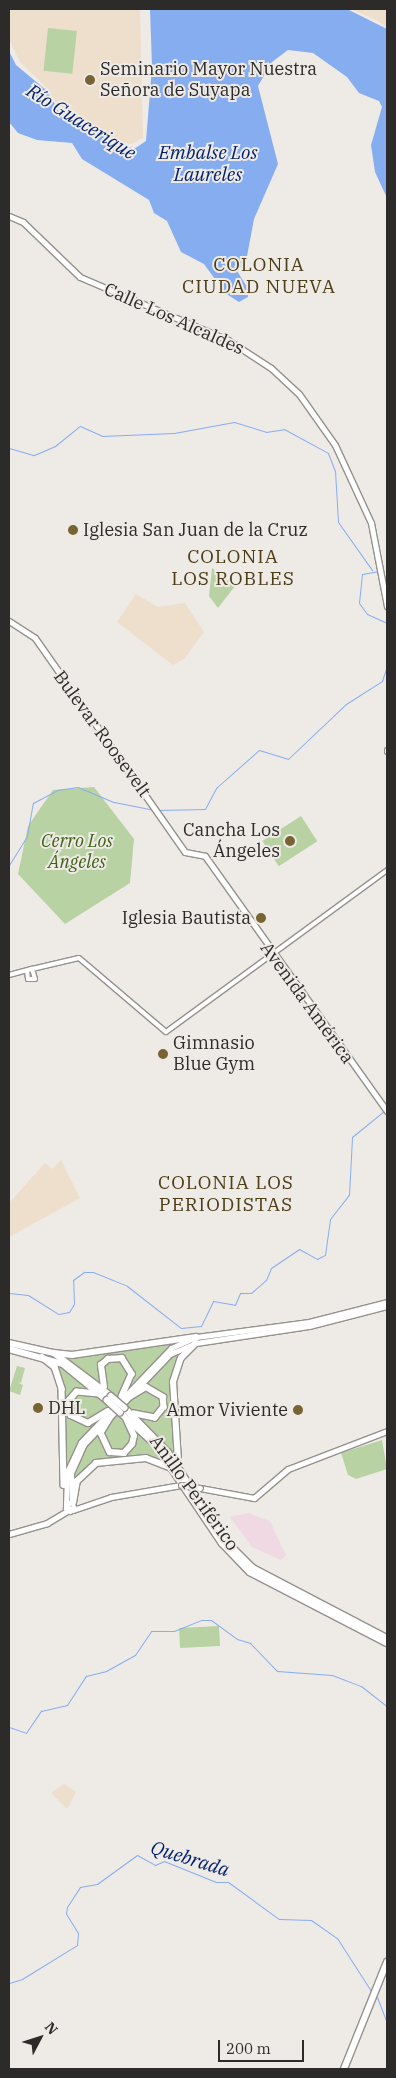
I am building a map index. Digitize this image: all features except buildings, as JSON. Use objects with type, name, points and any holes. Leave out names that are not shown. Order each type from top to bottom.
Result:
[{"type":"highway","points":[[54,1353],[72,1355],[196,1340]]},
{"type":"highway","points":[[180,1468],[174,1449],[173,1382],[181,1358],[196,1340]]},
{"type":"highway","name":"Anillo Periférico","points":[[9,1343],[54,1353],[107,1396],[180,1468],[226,1541],[253,1568],[387,1638]]},
{"type":"highway","name":"Anillo Periférico","points":[[9,1350],[42,1357],[69,1367],[107,1396]]},
{"type":"highway","points":[[42,1357],[55,1367],[62,1389],[64,1485]]},
{"type":"highway","points":[[110,1413],[88,1424],[71,1415],[70,1400],[77,1392],[107,1396],[98,1371],[104,1361],[118,1357],[131,1370],[124,1398]]},
{"type":"highway","points":[[124,1398],[146,1388],[160,1393],[164,1402],[159,1415],[151,1419],[124,1412]]},
{"type":"highway","points":[[110,1413],[101,1439],[116,1454],[129,1449],[134,1440],[124,1412]]},
{"type":"highway","name":"Anillo Periférico","points":[[124,1412],[156,1445],[222,1542],[250,1572],[387,1643]]},
{"type":"highway","points":[[71,1506],[77,1481],[102,1461],[154,1458],[178,1476]]},
{"type":"highway","points":[[344,2069],[387,1962]]},
{"type":"main road","name":"Calle Los Alcaldes","points":[[9,218],[30,230],[80,277],[228,340],[285,380],[335,445],[376,535],[380,567],[379,574],[387,606]]},
{"type":"main road","name":"Bulevar Roosevelt","points":[[9,621],[31,633],[189,854]]},
{"type":"main road","name":"Avenida América","points":[[189,854],[205,856],[273,956],[387,1112]]},
{"type":"main road","points":[[71,1506],[64,1485],[75,1451],[161,1356],[196,1340],[309,1322],[387,1302]]},
{"type":"main road","points":[[196,1340],[308,1326],[387,1306]]},
{"type":"main road","points":[[71,1506],[74,1462],[84,1444],[110,1413]]},
{"type":"main road","points":[[9,1534],[59,1516],[71,1506],[85,1505],[181,1485],[254,1498],[288,1469],[387,1431]]},
{"type":"street","points":[[9,975],[79,958],[166,1032],[273,956],[387,870]]},
{"type":"street","points":[[19,973],[32,981],[45,967]]},
{"type":"street","points":[[32,969],[37,976]]},
{"type":"street","points":[[26,976],[27,971]]},
{"type":"shaded area","name":"Seminario Mayor Nuestra Señora de Suyapa","points":[[9,9],[140,9],[143,138],[131,144],[115,141],[60,109],[47,88],[20,62],[9,39]]},
{"type":"shaded area","points":[[351,9],[387,9],[387,27],[376,20]]},
{"type":"shaded area","points":[[136,594],[158,607],[185,603],[204,632],[184,659],[173,665],[117,622]]},
{"type":"shaded area","points":[[61,1160],[80,1198],[9,1237],[9,1203],[45,1163],[52,1169]]},
{"type":"shaded area","points":[[248,1513],[270,1521],[286,1555],[281,1560],[252,1547],[230,1517]]},
{"type":"shaded area","points":[[64,1784],[76,1792],[67,1809],[51,1793]]},
{"type":"green space","points":[[48,28],[77,31],[72,74],[44,71]]},
{"type":"green space","points":[[212,568],[235,586],[218,608],[209,596]]},
{"type":"green space","name":"Cerro Los Ángeles","points":[[94,787],[134,839],[130,883],[65,924],[18,874],[28,826],[53,790]]},
{"type":"green space","name":"Cancha Los Ángeles","points":[[301,816],[317,841],[279,866],[262,841]]},
{"type":"green space","points":[[196,1337],[176,1368],[174,1449],[178,1476],[154,1458],[102,1461],[82,1474],[72,1503],[68,1503],[62,1389],[55,1367],[42,1357]]},
{"type":"green space","points":[[17,1366],[25,1368],[21,1383],[17,1382],[23,1385],[20,1395],[9,1391]]},
{"type":"green space","points":[[382,1440],[387,1469],[356,1479],[348,1475],[341,1453]]},
{"type":"green space","points":[[219,1626],[220,1646],[180,1648],[179,1628]]},
{"type":"water","name":"Embalse Los Laureles","points":[[150,9],[347,9],[387,29],[387,198],[375,172],[371,145],[382,107],[379,101],[359,93],[347,77],[313,53],[288,50],[272,62],[258,86],[278,164],[254,219],[245,267],[234,266],[247,287],[248,297],[239,302],[225,293],[204,264],[181,252],[167,221],[154,213],[149,200],[82,159],[72,143],[37,140],[18,133],[9,122],[9,51],[16,65],[46,90],[60,112],[81,127],[134,149],[146,141],[152,67]]},
{"type":"waterway","points":[[9,448],[34,455],[55,446],[80,426],[102,436],[174,433],[234,422],[266,432],[284,429],[328,453],[335,471],[338,522],[372,570]]},
{"type":"waterway","points":[[379,571],[362,574],[359,603],[367,614],[387,623]]},
{"type":"waterway","points":[[158,810],[205,809],[216,788],[259,750],[288,759],[346,704],[382,681],[387,666]]},
{"type":"waterway","points":[[9,865],[27,836],[33,803],[57,790],[78,787],[114,802],[154,810]]},
{"type":"waterway","points":[[9,1293],[28,1295],[59,1314],[69,1312],[74,1304],[73,1280],[84,1272],[93,1272],[127,1286],[181,1328],[201,1326],[213,1301],[235,1305],[240,1293],[251,1293],[266,1280],[271,1268],[299,1249],[317,1259],[325,1255],[330,1219],[349,1195],[352,1137],[384,1111]]},
{"type":"waterway","name":"Quebrada","points":[[9,1727],[26,1733],[41,1711],[67,1705],[86,1676],[106,1671],[135,1655],[151,1631],[174,1631],[201,1620],[211,1620],[237,1639],[250,1643],[277,1671],[332,1675],[361,1686],[387,1706]]},
{"type":"waterway","name":"Quebrada","points":[[9,1983],[22,1979],[77,1945],[78,1933],[66,1914],[67,1907],[80,1887],[97,1884],[137,1855],[155,1865],[164,1861],[216,1882],[228,1882],[279,1919],[311,1920],[337,1938],[371,1991]]},
{"type":"waterway","name":"Quebrada","points":[[377,1997],[387,2023]]},
{"type":"place","name":"Seminario Mayor Nuestra Señora de Suyapa","points":[[90,80]]},
{"type":"place","name":"Iglesia San Juan de la Cruz","points":[[73,530]]},
{"type":"place","name":"Cancha Los Ángeles","points":[[290,841]]},
{"type":"place","name":"Iglesia Bautista","points":[[261,918]]},
{"type":"place","name":"Gimnasio Blue Gym","points":[[163,1054]]},
{"type":"place","name":"DHL","points":[[38,1408]]},
{"type":"place","name":"Amor Viviente","points":[[298,1410]]},
{"type":"district","name":"COLONIA CIUDAD NUEVA","points":[[259,276]]},
{"type":"district","name":"COLONIA LOS ROBLES","points":[[233,568]]},
{"type":"district","name":"COLONIA LOS PERIODISTAS","points":[[226,1194]]},
{"type":"water label","name":"Río Guacerique","points":[[81,122]]}]
